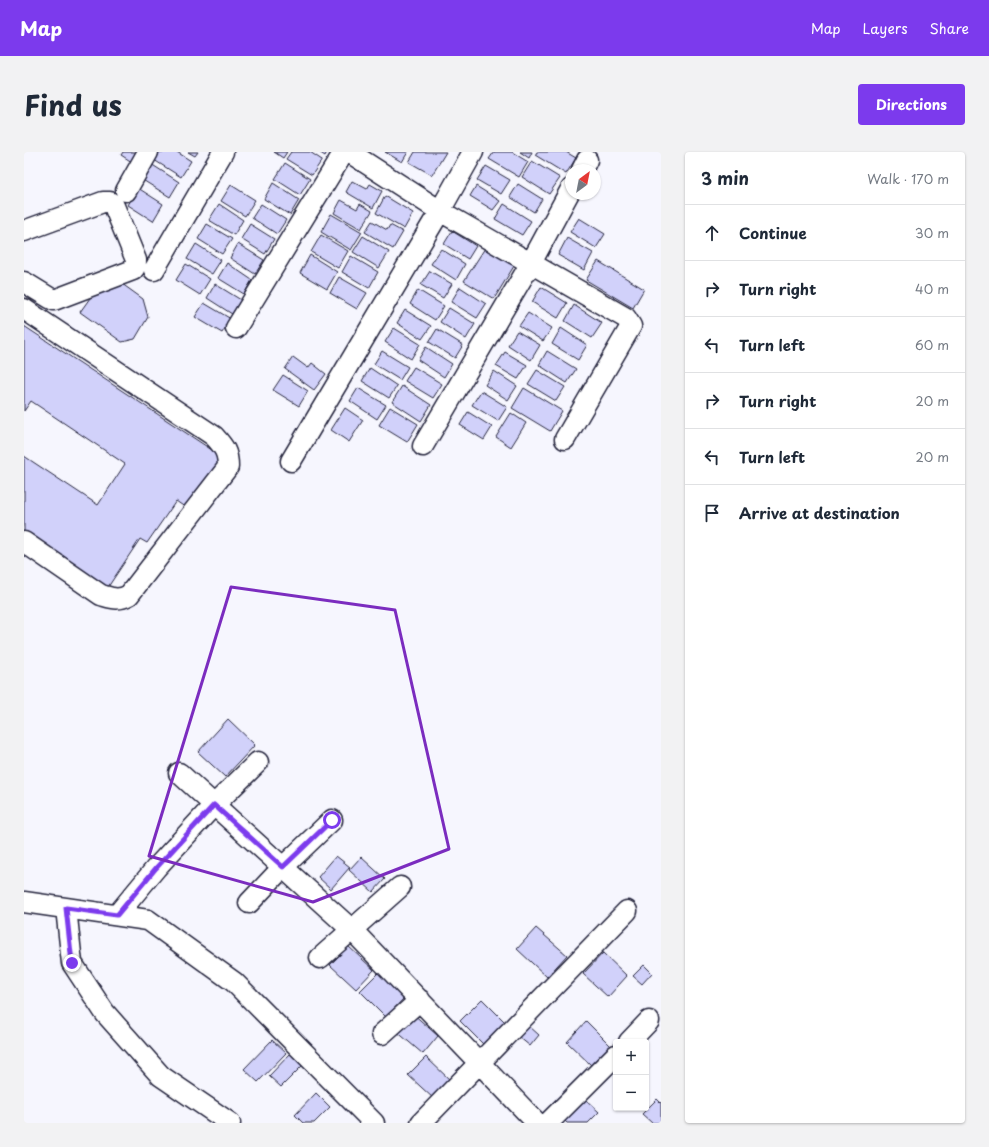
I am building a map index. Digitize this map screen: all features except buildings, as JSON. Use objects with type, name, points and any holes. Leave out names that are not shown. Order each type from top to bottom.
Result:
[{"type":"street","points":[[126,191],[148,152]]},
{"type":"street","points":[[154,270],[223,152]]},
{"type":"street","points":[[236,328],[344,152]]},
{"type":"street","points":[[349,152],[440,211],[626,318],[631,326],[564,439]]},
{"type":"street","points":[[291,461],[440,211],[473,152]]},
{"type":"street","points":[[423,446],[531,262],[565,200]]},
{"type":"street","points":[[24,231],[103,202],[110,202],[114,206],[136,264],[133,270],[54,300],[24,282]]},
{"type":"street","points":[[24,309],[214,436],[225,448],[228,457],[228,467],[128,595],[121,599],[101,595],[24,542]]},
{"type":"street","points":[[117,915],[156,868],[214,805],[258,762]]},
{"type":"street","points":[[179,773],[352,930],[537,1123]]},
{"type":"street","points":[[248,903],[332,820]]},
{"type":"street","points":[[320,958],[400,887]]},
{"type":"street","points":[[24,902],[148,920],[234,982],[374,1123]]},
{"type":"street","points":[[66,908],[72,963],[105,1013],[161,1076],[230,1123]]},
{"type":"street","points":[[421,1123],[627,910]]},
{"type":"street","points":[[382,1034],[420,1000]]},
{"type":"street","points":[[631,1039],[649,1021]]},
{"type":"street","points":[[548,1123],[613,1058]]},
{"type":"highlighted area","points":[[231,587],[395,610],[449,849],[313,902],[149,856]]},
{"type":"route","points":[[72,963],[66,908],[117,915],[156,868],[214,805],[283,867],[332,820]]}]
